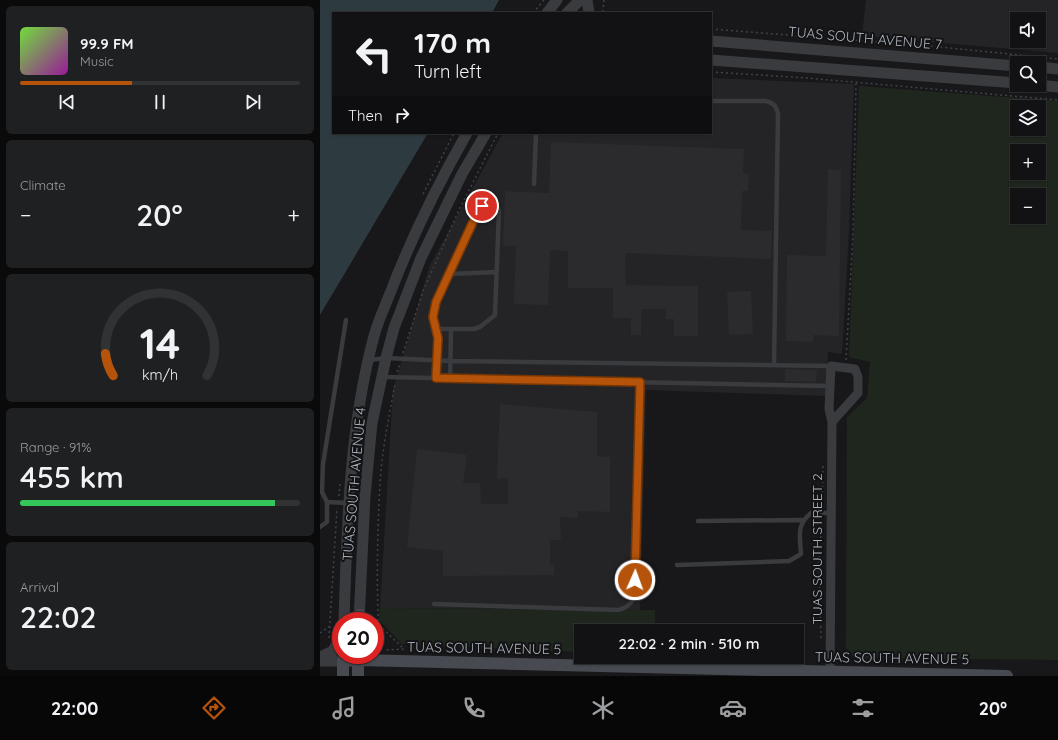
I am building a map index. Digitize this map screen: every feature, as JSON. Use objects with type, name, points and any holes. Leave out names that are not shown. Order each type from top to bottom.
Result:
[{"type":"main road","name":"TUAS SOUTH AVENUE 5","points":[[386,661],[830,674],[1007,676]]},
{"type":"main road","points":[[343,664],[343,676]]},
{"type":"main road","points":[[358,664],[358,676]]},
{"type":"street","points":[[568,12],[580,0]]},
{"type":"street","points":[[587,0],[589,12]]},
{"type":"street","points":[[547,12],[552,1],[566,12]]},
{"type":"street","name":"TUAS SOUTH AVENUE 7","points":[[712,41],[1010,65]]},
{"type":"street","points":[[712,60],[1010,82]]},
{"type":"street","points":[[1046,68],[1058,69]]},
{"type":"street","points":[[1046,86],[1058,87]]},
{"type":"street","name":"TUAS SOUTH AVENUE 4","points":[[344,612],[348,503],[356,422],[374,335],[406,252],[430,202],[466,134]]},
{"type":"street","name":"TUAS SOUTH AVENUE 4","points":[[360,612],[365,496],[372,423],[386,358],[394,328],[444,208],[485,134]]},
{"type":"street","points":[[831,366],[855,369],[858,377],[858,393],[856,398],[832,422]]},
{"type":"street","name":"TUAS SOUTH STREET 2","points":[[830,674],[832,422],[829,409],[831,366]]},
{"type":"street","points":[[320,658],[332,652]]},
{"type":"street","name":"TUAS SOUTH AVENUE 5","points":[[320,661],[332,659]]},
{"type":"lane","points":[[712,101],[772,102],[776,106],[778,114],[774,365]]},
{"type":"lane","points":[[534,184],[536,134]]},
{"type":"lane","points":[[436,378],[438,338],[433,317],[436,302],[479,209],[487,205],[496,205],[499,210],[495,315],[480,327],[464,330],[437,329]]},
{"type":"lane","points":[[449,274],[497,272]]},
{"type":"lane","points":[[320,527],[327,522],[327,502],[322,492],[323,464],[346,320]]},
{"type":"lane","points":[[450,379],[452,330]]},
{"type":"lane","points":[[368,360],[401,358],[450,361],[831,366]]},
{"type":"lane","points":[[382,377],[830,386]]},
{"type":"lane","points":[[434,604],[618,610],[633,602],[640,382]]},
{"type":"lane","points":[[327,502],[348,503]]},
{"type":"lane","points":[[698,521],[802,520],[811,513],[831,513]]},
{"type":"lane","points":[[677,565],[789,561],[801,554],[800,528],[802,520]]},
{"type":"path","points":[[604,0],[604,12]]},
{"type":"path","points":[[535,12],[552,1]]},
{"type":"path","points":[[712,29],[941,47],[1058,58]]},
{"type":"path","points":[[712,72],[1058,100]]},
{"type":"path","points":[[846,360],[853,234],[856,83]]},
{"type":"path","points":[[379,612],[378,546],[380,482],[386,431],[396,377],[426,284],[459,210],[497,134]]},
{"type":"path","points":[[840,359],[850,361]]},
{"type":"path","points":[[320,633],[330,625]]},
{"type":"path","points":[[379,625],[389,635],[404,649],[380,651],[379,625]]},
{"type":"path","points":[[839,652],[839,661]]},
{"type":"shaded area","points":[[320,0],[499,0],[493,12],[332,12],[332,134],[427,134],[320,315]]},
{"type":"shaded area","points":[[866,0],[1058,0],[1058,53],[862,36]]},
{"type":"shaded area","points":[[712,78],[854,84],[849,232],[842,354],[828,352],[826,396],[646,390],[640,610],[380,608],[393,390],[430,265],[502,134],[712,134]]},
{"type":"shaded area","points":[[859,86],[1045,100],[1010,100],[1010,136],[1046,136],[1046,100],[1058,101],[1058,660],[854,658],[846,648],[847,417],[867,398],[870,362],[849,357]]},
{"type":"shaded area","points":[[380,608],[655,610],[655,624],[574,624],[574,652],[402,644],[384,625],[384,612],[380,612]]},
{"type":"building","points":[[551,142],[744,149],[743,173],[749,174],[748,191],[742,191],[741,230],[772,231],[771,259],[625,253],[626,285],[698,286],[698,336],[674,336],[674,319],[666,319],[666,309],[641,309],[641,335],[631,335],[631,318],[613,318],[613,288],[568,288],[568,251],[550,250],[548,305],[514,304],[516,246],[503,246],[505,191],[549,193]]},
{"type":"building","points":[[828,169],[841,170],[839,336],[814,335],[813,342],[786,341],[787,255],[826,256]]},
{"type":"building","points":[[751,291],[753,334],[729,335],[727,292]]},
{"type":"building","points":[[785,369],[817,370],[816,382],[785,381]]},
{"type":"building","points":[[500,404],[597,412],[597,456],[610,457],[610,512],[578,511],[578,518],[560,517],[561,540],[550,540],[550,565],[554,565],[554,575],[443,576],[443,551],[407,547],[417,449],[467,455],[463,483],[480,483],[481,504],[508,504],[508,478],[497,479]]},
{"type":"route","points":[[482,206],[479,209],[436,302],[433,317],[438,338],[436,378],[640,382],[635,580]]}]
